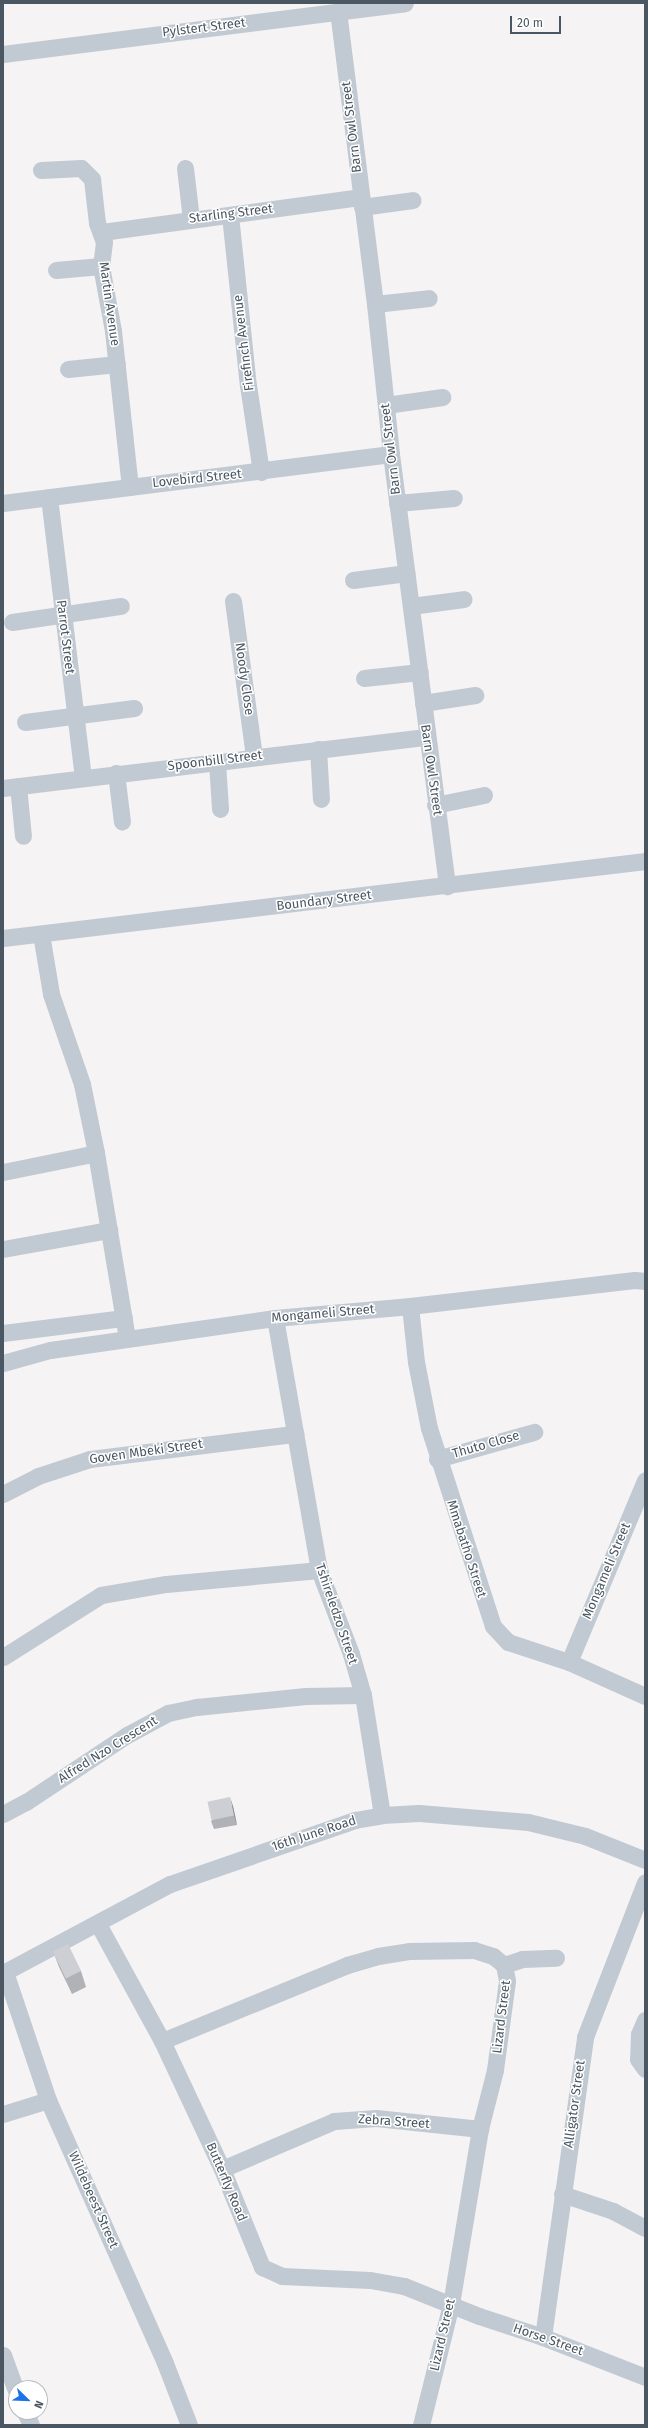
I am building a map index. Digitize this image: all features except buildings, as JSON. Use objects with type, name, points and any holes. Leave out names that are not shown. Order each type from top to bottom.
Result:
[{"type":"street","name":"Pylstert Street","points":[[3,54],[405,3]]},
{"type":"street","name":"Barn Owl Street","points":[[338,11],[375,304],[397,503],[420,672],[426,737],[447,886]]},
{"type":"street","name":"Martin Avenue","points":[[41,170],[77,167],[86,170],[92,179],[97,223],[102,232],[104,242],[101,266],[117,364],[130,486]]},
{"type":"street","points":[[184,168],[191,219]]},
{"type":"street","name":"Starling Street","points":[[102,232],[191,219],[361,202],[413,200]]},
{"type":"street","name":"Firefinch Avenue","points":[[230,215],[248,385],[261,472]]},
{"type":"street","points":[[56,270],[101,266]]},
{"type":"street","points":[[375,304],[429,298]]},
{"type":"street","points":[[68,369],[117,364]]},
{"type":"street","points":[[386,405],[442,397]]},
{"type":"street","name":"Lovebird Street","points":[[3,502],[130,486],[261,472],[391,454]]},
{"type":"street","name":"Parrot Street","points":[[49,497],[83,777]]},
{"type":"street","points":[[397,503],[454,498]]},
{"type":"street","points":[[353,580],[407,573]]},
{"type":"street","points":[[411,606],[464,599]]},
{"type":"street","name":"Noody Close","points":[[233,601],[254,756]]},
{"type":"street","points":[[12,622],[63,616],[121,606]]},
{"type":"street","points":[[364,678],[420,672]]},
{"type":"street","points":[[422,703],[474,695]]},
{"type":"street","points":[[25,722],[134,708]]},
{"type":"street","name":"Spoonbill Street","points":[[11,787],[83,777],[217,762],[254,756],[426,737]]},
{"type":"street","points":[[318,749],[321,799]]},
{"type":"street","points":[[217,762],[220,809]]},
{"type":"street","points":[[116,773],[122,822]]},
{"type":"street","points":[[11,787],[23,836]]},
{"type":"street","points":[[436,805],[484,795]]},
{"type":"street","name":"Boundary Street","points":[[3,938],[447,886],[645,861]]},
{"type":"street","points":[[41,934],[51,994],[82,1084],[96,1153],[128,1338]]},
{"type":"street","points":[[3,1172],[96,1153]]},
{"type":"street","points":[[3,1249],[109,1230]]},
{"type":"street","name":"Mongameli Street","points":[[3,1363],[50,1350],[275,1318],[410,1306],[611,1282],[645,1281]]},
{"type":"street","name":"Mmabatho Street","points":[[410,1306],[422,1400],[437,1459],[494,1626],[508,1642],[569,1662],[645,1696]]},
{"type":"street","points":[[3,1334],[124,1318]]},
{"type":"street","name":"Tshireledzo Street","points":[[275,1318],[319,1570],[351,1654],[363,1695],[382,1815]]},
{"type":"street","name":"Thuto Close","points":[[437,1459],[534,1432]]},
{"type":"street","name":"Goven Mbeki Street","points":[[4,1489],[90,1459],[295,1434]]},
{"type":"street","name":"Mongameli Street","points":[[569,1662],[645,1480]]},
{"type":"street","points":[[3,1657],[101,1595],[159,1585],[319,1570]]},
{"type":"street","name":"Alfred Nzo Crescent","points":[[3,1814],[26,1802],[127,1736],[168,1713],[198,1707],[305,1696],[363,1695]]},
{"type":"street","name":"16th June Road","points":[[4,1972],[98,1924],[170,1884],[356,1820],[382,1815],[419,1813],[528,1822],[585,1836],[645,1860]]},
{"type":"street","name":"Alligator Street","points":[[543,2337],[562,2194],[576,2110],[585,2037],[645,1882]]},
{"type":"street","name":"Butterfly Road","points":[[98,1924],[162,2041],[222,2170],[258,2261],[268,2272],[282,2276],[392,2284],[420,2290],[451,2304]]},
{"type":"street","name":"Lizard Street","points":[[162,2041],[347,1964],[378,1956],[409,1951],[474,1950],[493,1956],[504,1965],[508,1976],[495,2070],[480,2129],[451,2304],[421,2425]]},
{"type":"street","points":[[504,1965],[522,1959],[556,1958]]},
{"type":"street","name":"Wildebeest Street","points":[[4,1972],[48,2100],[165,2362],[189,2425]]},
{"type":"street","points":[[645,2020],[640,2034],[638,2059],[645,2069]]},
{"type":"street","points":[[3,2114],[48,2100]]},
{"type":"street","name":"Zebra Street","points":[[222,2170],[334,2121],[376,2118],[480,2129]]},
{"type":"street","points":[[562,2194],[614,2211],[645,2228]]},
{"type":"street","name":"Horse Street","points":[[451,2304],[645,2376]]},
{"type":"street","points":[[3,2355],[12,2380]]}]
